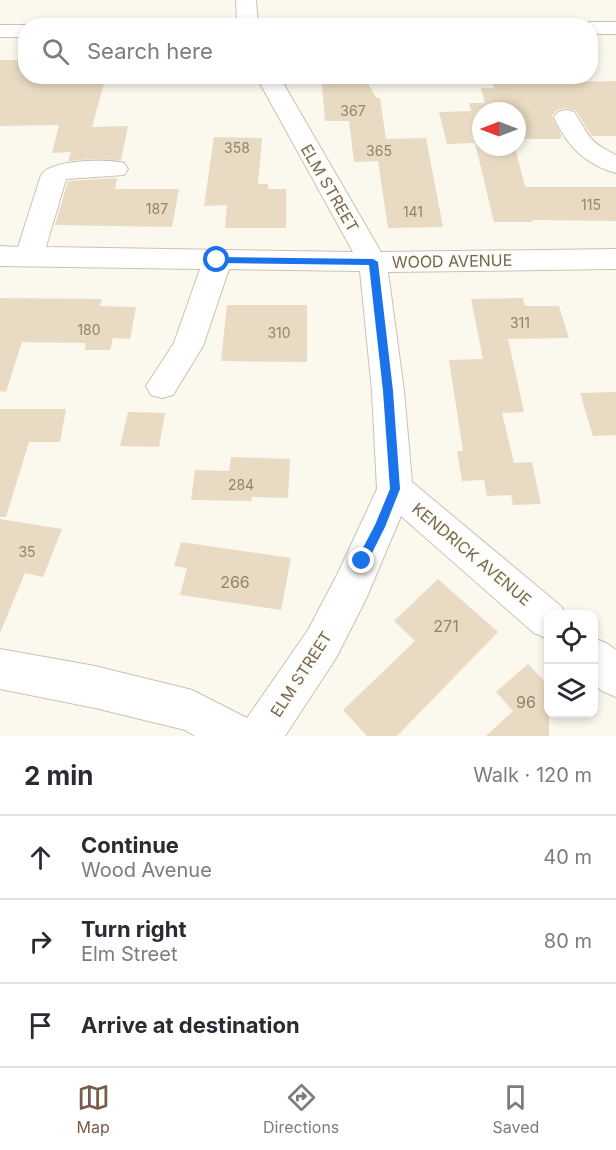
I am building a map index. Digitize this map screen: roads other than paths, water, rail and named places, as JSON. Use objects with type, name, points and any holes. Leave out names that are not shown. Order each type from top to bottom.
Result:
[{"type":"street","points":[[246,0],[247,18]]},
{"type":"street","points":[[598,28],[616,28]]},
{"type":"street","points":[[0,31],[18,31]]},
{"type":"street","name":"ELM STREET","points":[[260,736],[290,695],[322,644],[352,586],[395,489],[388,391],[373,262],[272,84]]},
{"type":"street","points":[[566,117],[574,138],[590,151],[616,165]]},
{"type":"street","points":[[29,256],[54,175],[62,171],[115,169]]},
{"type":"street","name":"WOOD AVENUE","points":[[0,256],[373,262],[616,260]]},
{"type":"street","points":[[162,386],[188,346],[217,260]]},
{"type":"street","name":"KENDRICK AVENUE","points":[[395,489],[544,616]]},
{"type":"street","points":[[598,661],[616,677]]},
{"type":"street","points":[[0,669],[95,687],[192,711],[236,736]]}]
